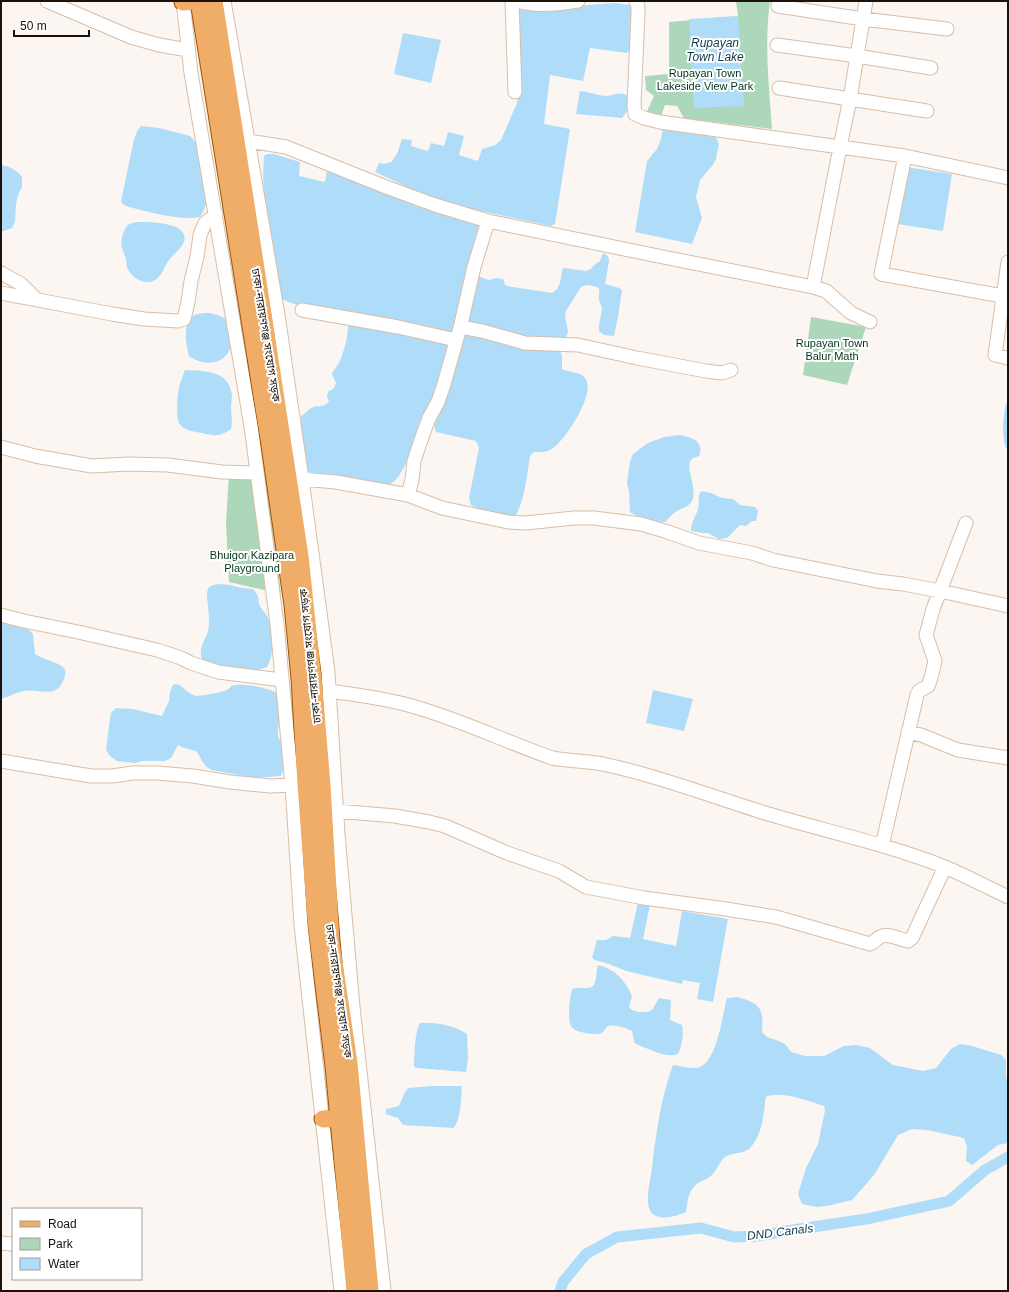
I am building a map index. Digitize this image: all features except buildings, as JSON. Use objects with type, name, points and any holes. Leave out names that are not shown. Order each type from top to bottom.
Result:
[{"type":"main road","name":"ঢাকা-নারায়ণগঞ্জ সংযোগ সড়ক","points":[[189,1],[266,422],[294,605],[331,1119],[342,1230],[355,1291]]},
{"type":"main road","name":"ঢাকা-নারায়ণগঞ্জ সংযোগ সড়ক","points":[[214,1],[300,556],[322,785],[330,942],[346,1008],[348,1063],[365,1175],[370,1291]]},
{"type":"street","points":[[47,1],[131,37],[159,45],[188,50]]},
{"type":"street","points":[[189,1],[188,50],[191,73],[251,426],[277,624],[292,785],[301,925],[331,1119]]},
{"type":"street","points":[[224,1],[278,315],[302,479],[330,692],[346,1008]]},
{"type":"street","points":[[512,1],[515,92]]},
{"type":"street","points":[[518,1],[532,4],[558,4],[578,1]]},
{"type":"street","points":[[636,1],[638,6],[638,14],[634,104],[635,114],[660,122],[905,156],[1008,178]]},
{"type":"street","points":[[813,287],[850,99],[866,1]]},
{"type":"street","points":[[778,6],[863,19],[947,29]]},
{"type":"street","points":[[777,45],[931,68]]},
{"type":"street","points":[[779,88],[927,111]]},
{"type":"street","points":[[249,142],[286,147],[435,205],[488,220],[813,287],[826,291],[851,313],[870,322]]},
{"type":"street","points":[[905,156],[881,274],[1006,297]]},
{"type":"street","points":[[1,292],[144,319],[178,321],[184,319],[200,235],[205,223],[216,214]]},
{"type":"street","points":[[408,495],[412,480],[414,461],[429,418],[438,402],[460,327],[474,267],[488,220]]},
{"type":"street","points":[[1008,262],[1006,297],[995,355],[1008,358]]},
{"type":"street","points":[[1,273],[21,284],[37,299]]},
{"type":"street","points":[[302,310],[391,326],[456,340]]},
{"type":"street","points":[[460,327],[525,343],[578,345],[706,371],[722,373],[732,370]]},
{"type":"street","points":[[1,447],[35,456],[92,466],[128,464],[168,465],[222,472],[257,473]]},
{"type":"street","points":[[302,479],[336,482],[408,495],[442,508],[508,522],[526,523],[558,519],[588,518],[641,524],[699,543],[752,553],[773,560],[877,581],[904,584],[940,591],[1008,606]]},
{"type":"street","points":[[882,846],[916,695],[919,691],[928,686],[932,678],[935,661],[926,635],[933,609],[966,524]]},
{"type":"street","points":[[1,614],[24,621],[157,650],[218,672],[282,680]]},
{"type":"street","points":[[330,692],[369,697],[408,705],[444,716],[552,758],[594,763],[671,782],[765,812],[882,846],[945,867],[1008,897]]},
{"type":"street","points":[[908,732],[921,735],[958,750],[1008,758]]},
{"type":"street","points":[[1,761],[91,776],[157,773],[270,786],[292,785]]},
{"type":"street","points":[[337,811],[395,816],[445,826],[507,853],[559,871],[586,887],[638,897],[776,917],[870,944],[875,942],[879,937],[885,935],[908,941],[912,938],[945,867]]},
{"type":"street","points":[[365,1175],[384,1291]]},
{"type":"street","points":[[341,1291],[342,1230]]},
{"type":"street","points":[[1,1243],[12,1244]]},
{"type":"green space","name":"Rupayan Town Lakeside View Park","points":[[736,1],[770,1],[767,49],[772,129],[700,120],[684,125],[684,118],[677,106],[665,105],[659,122],[644,118],[654,96],[646,90],[645,76],[669,74],[669,22],[738,16]]},
{"type":"green space","name":"Rupayan Town Balur Math","points":[[811,317],[866,327],[847,385],[803,375]]},
{"type":"green space","name":"Bhuigor Kazipara Playground","points":[[229,474],[267,478],[281,594],[229,582],[226,523]]},
{"type":"water","points":[[616,3],[630,5],[632,9],[632,33],[630,49],[627,53],[590,48],[583,81],[550,75],[544,124],[570,129],[555,224],[550,226],[449,204],[418,192],[375,172],[379,163],[384,164],[391,162],[397,154],[402,139],[412,140],[411,146],[428,151],[431,143],[444,146],[448,132],[464,136],[459,155],[478,161],[482,149],[495,145],[501,140],[517,103],[520,88],[517,10]]},
{"type":"water","name":"Rupayan Town Lake","points":[[738,16],[744,106],[694,108],[689,19]]},
{"type":"water","points":[[403,33],[441,40],[431,83],[394,74]]},
{"type":"water","points":[[580,91],[605,96],[619,93],[624,94],[629,99],[629,106],[622,118],[576,114]]},
{"type":"water","points":[[141,126],[159,128],[190,136],[197,144],[207,201],[200,217],[183,218],[164,215],[129,207],[121,202],[136,133]]},
{"type":"water","points":[[663,127],[715,135],[719,144],[716,159],[700,180],[696,197],[702,218],[692,244],[635,232],[647,161],[657,149],[661,139]]},
{"type":"water","points":[[267,154],[274,154],[300,162],[299,176],[325,182],[327,171],[416,206],[480,226],[453,334],[307,307],[291,303],[280,298],[265,210],[263,174],[264,156]]},
{"type":"water","points":[[1,165],[10,167],[22,177],[22,187],[18,195],[15,221],[12,228],[1,232]]},
{"type":"water","points":[[906,167],[952,174],[943,231],[897,224]]},
{"type":"water","points":[[135,222],[149,222],[174,226],[183,233],[185,238],[183,244],[169,260],[159,277],[153,281],[146,282],[140,281],[128,270],[121,242],[123,232],[128,225]]},
{"type":"water","points":[[603,253],[608,256],[609,261],[605,284],[622,290],[614,336],[604,335],[599,331],[602,306],[599,300],[599,289],[590,285],[581,287],[566,311],[565,317],[568,331],[566,340],[560,343],[477,329],[464,320],[477,276],[489,280],[496,278],[503,279],[505,285],[507,286],[552,293],[558,288],[563,268],[586,271],[591,269],[600,261]]},
{"type":"water","points":[[209,313],[218,315],[225,319],[229,329],[232,345],[224,357],[209,363],[199,361],[189,356],[186,329],[187,324],[193,316]]},
{"type":"water","points":[[348,321],[443,343],[447,345],[448,348],[432,398],[408,461],[399,475],[390,484],[332,478],[306,471],[300,426],[301,416],[311,408],[323,406],[329,401],[327,396],[328,392],[334,388],[336,383],[332,374],[339,363],[344,348],[348,332]]},
{"type":"water","points":[[463,331],[560,350],[562,356],[562,369],[583,376],[588,385],[587,394],[578,416],[558,444],[550,450],[545,452],[534,452],[530,456],[524,494],[516,515],[493,513],[481,510],[471,505],[469,498],[479,448],[476,441],[436,432],[434,426],[444,403]]},
{"type":"water","points":[[185,370],[208,372],[221,376],[226,381],[230,387],[232,395],[231,429],[220,435],[214,435],[186,429],[179,423],[177,416],[178,391]]},
{"type":"water","points":[[1008,399],[1008,448],[1006,448],[1004,443],[1003,424]]},
{"type":"water","points":[[679,435],[696,441],[700,447],[699,456],[691,460],[689,468],[694,490],[692,501],[688,505],[676,511],[665,522],[647,519],[633,514],[630,512],[627,483],[630,462],[633,454],[648,443],[664,437]]},
{"type":"water","points":[[701,491],[711,493],[722,498],[733,499],[740,505],[755,507],[758,511],[756,521],[752,521],[746,526],[740,525],[727,538],[719,539],[708,533],[691,531],[692,523],[698,510]]},
{"type":"water","points":[[219,584],[253,589],[257,594],[259,605],[266,615],[271,628],[273,642],[270,661],[267,667],[258,670],[234,668],[203,661],[201,657],[201,649],[208,631],[209,622],[207,591],[210,586]]},
{"type":"water","points":[[1,619],[29,630],[33,634],[35,654],[64,668],[65,677],[57,689],[47,692],[30,690],[18,692],[1,699]]},
{"type":"water","points":[[176,684],[182,686],[190,694],[197,696],[222,692],[235,685],[248,685],[276,692],[279,695],[281,704],[278,735],[285,756],[281,776],[254,778],[212,770],[204,764],[196,751],[178,745],[171,758],[165,761],[142,761],[135,763],[117,761],[110,756],[106,750],[111,713],[116,708],[133,709],[162,716],[169,701],[170,692],[173,685]]},
{"type":"water","points":[[653,690],[693,699],[684,731],[646,723]]},
{"type":"water","points":[[638,902],[650,905],[643,939],[676,946],[682,911],[728,919],[713,1002],[697,999],[700,983],[683,980],[682,984],[626,971],[592,958],[597,940],[606,940],[613,936],[630,938]]},
{"type":"water","points":[[598,965],[610,969],[623,980],[632,996],[629,1007],[632,1010],[638,1012],[648,1012],[652,1010],[659,998],[671,1000],[670,1020],[682,1025],[683,1028],[681,1047],[678,1054],[662,1054],[636,1044],[634,1042],[632,1031],[620,1026],[607,1027],[603,1032],[596,1034],[580,1032],[572,1028],[569,1013],[572,989],[592,987],[596,980]]},
{"type":"water","points":[[737,997],[756,1004],[759,1008],[762,1017],[762,1032],[767,1037],[785,1044],[791,1052],[805,1056],[824,1056],[844,1046],[856,1045],[870,1048],[893,1065],[923,1071],[936,1068],[951,1049],[960,1044],[1001,1055],[1006,1060],[1006,1076],[1008,1084],[1008,1143],[998,1145],[972,1165],[966,1161],[967,1147],[964,1138],[927,1130],[912,1129],[898,1135],[874,1175],[852,1200],[817,1207],[802,1204],[798,1194],[806,1168],[818,1144],[825,1111],[824,1106],[786,1095],[772,1095],[766,1097],[760,1130],[751,1147],[746,1151],[725,1157],[713,1174],[693,1188],[689,1195],[686,1212],[668,1217],[659,1217],[654,1215],[649,1208],[648,1190],[655,1141],[665,1090],[673,1065],[695,1068],[702,1066],[709,1059],[717,1039],[727,998]]},
{"type":"water","points":[[420,1023],[444,1025],[456,1028],[467,1034],[468,1059],[466,1072],[414,1067],[416,1037]]},
{"type":"water","points":[[462,1086],[458,1120],[453,1128],[403,1125],[398,1118],[386,1114],[386,1109],[399,1106],[408,1088]]},
{"type":"waterway","name":"DND Canals","points":[[560,1291],[563,1282],[586,1254],[617,1237],[701,1228],[734,1237],[757,1236],[866,1219],[949,1201],[985,1170],[1008,1157]]}]
